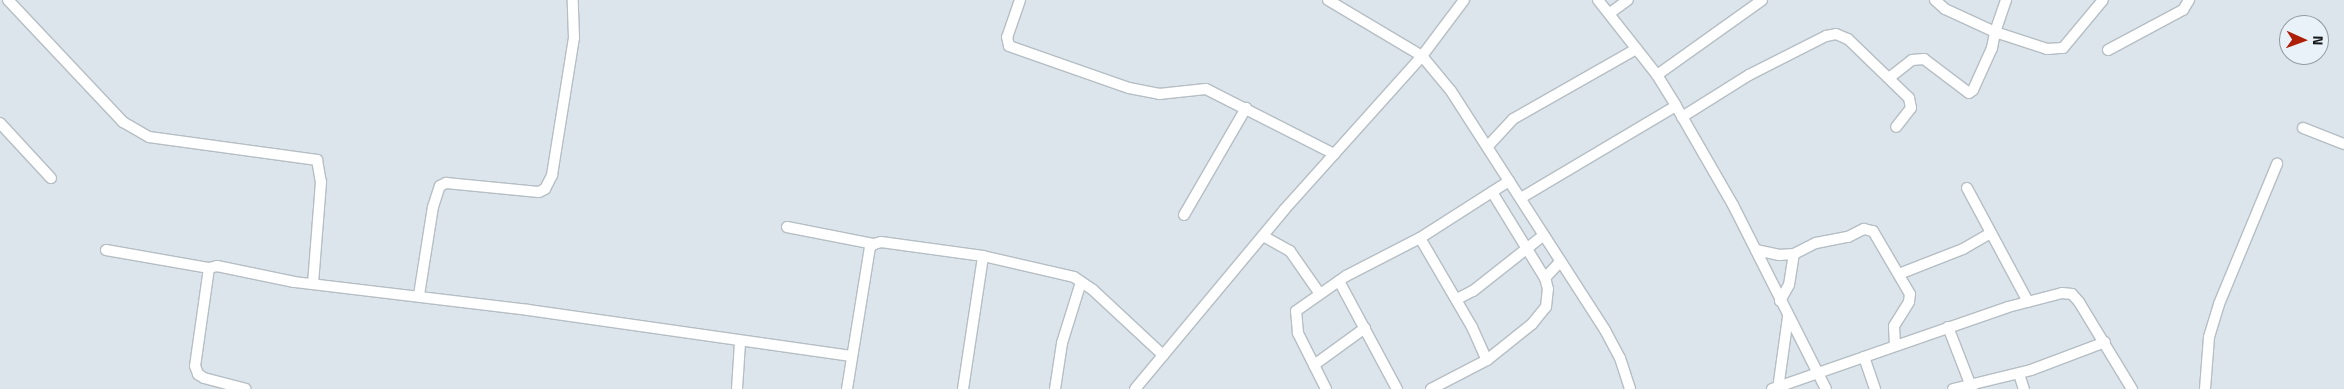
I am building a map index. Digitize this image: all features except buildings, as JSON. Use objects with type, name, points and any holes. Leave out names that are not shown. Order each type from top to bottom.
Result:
[{"type":"street","points":[[8,0],[123,122],[150,137],[317,160],[321,182],[313,284]]},
{"type":"street","points":[[419,296],[433,207],[440,186],[446,183],[539,192],[545,189],[552,176],[574,38],[573,0]]},
{"type":"street","points":[[1020,0],[1006,37],[1009,46],[1129,88],[1159,94],[1206,90],[1246,108],[1334,154]]},
{"type":"street","points":[[1328,0],[1422,56],[1451,90],[1605,330],[1620,358],[1630,389]]},
{"type":"street","points":[[1134,389],[1263,236],[1422,56],[1464,0]]},
{"type":"street","points":[[1598,0],[1657,75],[1682,116],[1756,250],[1788,317],[1820,373],[1826,389]]},
{"type":"street","points":[[1610,13],[1628,0]]},
{"type":"street","points":[[1657,75],[1760,0]]},
{"type":"street","points":[[1935,0],[1945,9],[1995,32],[2047,48],[2063,48],[2103,0]]},
{"type":"street","points":[[1889,78],[1912,60],[1924,59],[1969,93],[1973,90],[1992,48],[1995,32],[2006,0]]},
{"type":"street","points":[[2108,50],[2183,10],[2189,0]]},
{"type":"street","points":[[1682,116],[1749,75],[1826,36],[1836,34],[1848,39],[1912,103],[1896,127]]},
{"type":"street","points":[[1488,146],[1513,119],[1636,49]]},
{"type":"street","points":[[1521,198],[1676,106]]},
{"type":"street","points":[[1184,215],[1246,108]]},
{"type":"street","points":[[0,123],[51,178]]},
{"type":"street","points":[[2303,128],[2344,144]]},
{"type":"street","points":[[2205,389],[2209,337],[2218,304],[2277,164]]},
{"type":"street","points":[[1326,389],[1298,333],[1296,311],[1340,281],[1420,238],[1509,181]]},
{"type":"street","points":[[1967,188],[2028,302]]},
{"type":"street","points":[[1434,388],[1487,360],[1532,324],[1543,312],[1547,301],[1544,278],[1492,192]]},
{"type":"street","points":[[787,228],[874,244],[881,242],[983,256],[1074,277],[1163,355]]},
{"type":"street","points":[[1756,250],[1779,255],[1794,254],[1816,243],[1848,237],[1867,229],[1878,236],[1910,294],[1909,302],[1894,326],[1895,346]]},
{"type":"street","points":[[1899,274],[1963,249],[1991,233]]},
{"type":"street","points":[[1456,299],[1473,291],[1544,234]]},
{"type":"street","points":[[1263,236],[1290,251],[1320,294]]},
{"type":"street","points":[[1420,238],[1456,299],[1487,360]]},
{"type":"street","points":[[847,389],[850,356],[870,247],[874,244]]},
{"type":"street","points":[[106,250],[209,268],[217,266],[313,284],[419,296],[850,356]]},
{"type":"street","points":[[1780,301],[1788,285],[1794,254]]},
{"type":"street","points":[[963,389],[983,256]]},
{"type":"street","points":[[1544,278],[1561,261]]},
{"type":"street","points":[[209,268],[195,366],[204,378],[246,389]]},
{"type":"street","points":[[1340,281],[1397,389]]},
{"type":"street","points":[[1055,389],[1062,343],[1081,282]]},
{"type":"street","points":[[1788,317],[1776,388],[1948,327],[2062,292],[2072,294],[2106,342],[2132,389]]},
{"type":"street","points":[[1948,327],[1971,386]]},
{"type":"street","points":[[1314,365],[1365,328]]},
{"type":"street","points":[[737,389],[740,342]]},
{"type":"street","points":[[1953,389],[2019,374],[2106,342]]},
{"type":"street","points":[[1864,357],[1874,389]]},
{"type":"street","points":[[2019,374],[2024,389]]}]
